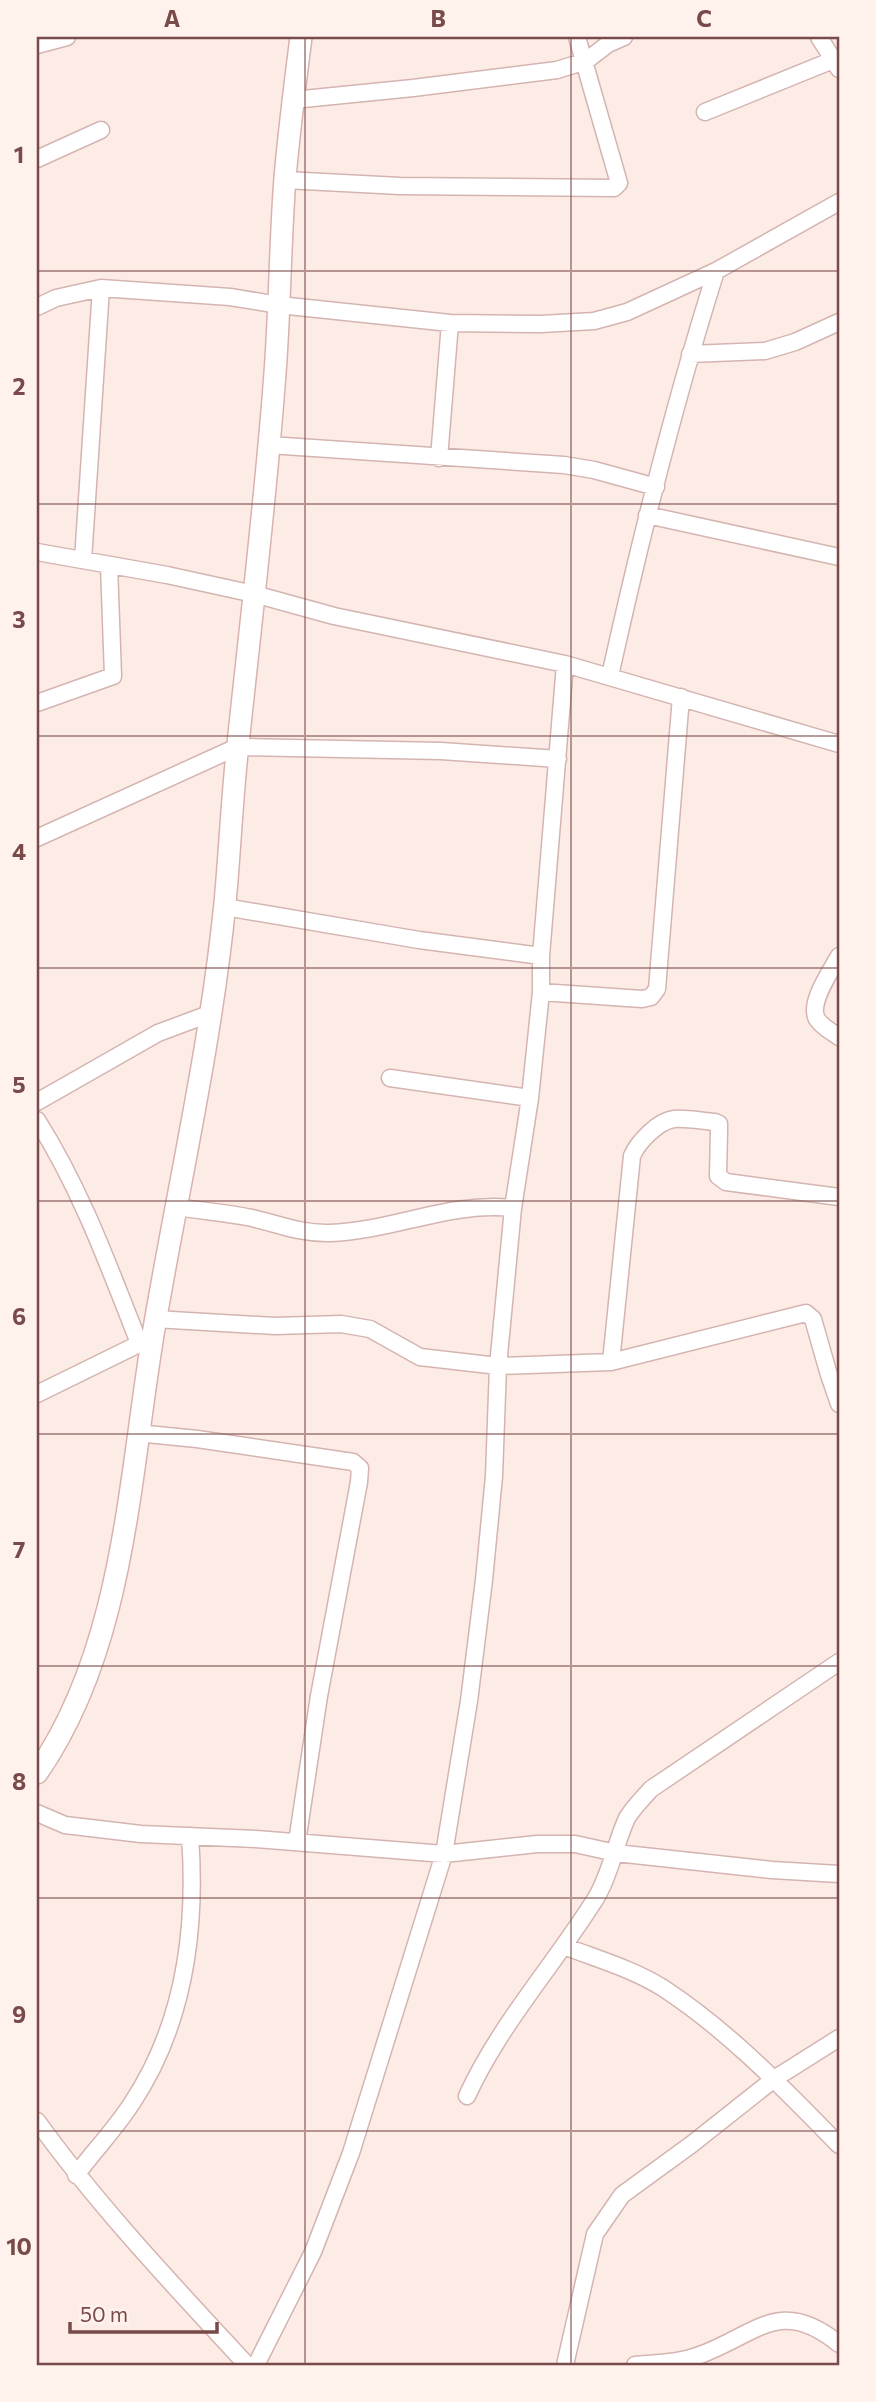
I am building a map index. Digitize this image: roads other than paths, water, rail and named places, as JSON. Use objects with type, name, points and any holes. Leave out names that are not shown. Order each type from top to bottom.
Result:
[{"type":"street","points":[[37,45],[67,37]]},
{"type":"street","points":[[37,1773],[59,1741],[86,1681],[104,1620],[127,1507],[149,1333],[178,1207],[209,1014],[225,907],[237,747],[269,445],[285,180],[301,37]]},
{"type":"street","points":[[285,180],[400,186],[614,188],[619,183],[578,37]]},
{"type":"street","points":[[293,100],[557,70],[586,61],[608,44],[624,37]]},
{"type":"street","points":[[705,112],[836,65],[819,37]]},
{"type":"street","points":[[37,159],[101,130]]},
{"type":"street","points":[[37,307],[56,298],[102,288],[230,297],[279,305],[450,323],[541,324],[594,321],[627,312],[716,271],[839,202]]},
{"type":"street","points":[[610,676],[647,515],[690,354],[716,271]]},
{"type":"street","points":[[83,560],[102,288]]},
{"type":"street","points":[[690,354],[765,351],[795,342],[839,322]]},
{"type":"street","points":[[439,458],[450,323]]},
{"type":"street","points":[[269,445],[564,465],[594,470],[656,487]]},
{"type":"street","points":[[647,515],[839,557]]},
{"type":"street","points":[[37,552],[254,594],[334,616],[565,664],[839,744]]},
{"type":"street","points":[[37,703],[113,676],[109,565]]},
{"type":"street","points":[[256,2365],[313,2252],[351,2153],[444,1854],[466,1726],[484,1580],[494,1476],[498,1366],[513,1208],[530,1098],[541,992],[541,956],[565,664]]},
{"type":"street","points":[[541,992],[642,999],[651,997],[657,989],[681,697]]},
{"type":"street","points":[[37,838],[237,747],[441,751],[558,759]]},
{"type":"street","points":[[225,907],[419,940],[541,956]]},
{"type":"street","points":[[839,956],[814,1004],[815,1016],[821,1024],[839,1037]]},
{"type":"street","points":[[37,1102],[158,1032],[209,1014]]},
{"type":"street","points":[[390,1078],[530,1098]]},
{"type":"street","points":[[37,1119],[60,1156],[149,1333]]},
{"type":"street","points":[[611,1362],[632,1156],[637,1144],[645,1136],[671,1119],[715,1122],[719,1124],[718,1177],[726,1182],[839,1197]]},
{"type":"street","points":[[178,1207],[250,1218],[304,1232],[329,1233],[367,1230],[490,1205],[513,1208]]},
{"type":"street","points":[[37,1394],[149,1333],[341,1324],[370,1329],[421,1357],[498,1366],[611,1362],[806,1312],[813,1319],[839,1404]]},
{"type":"street","points":[[137,1433],[352,1462],[360,1468],[319,1696],[297,1842]]},
{"type":"street","points":[[467,2096],[497,2038],[597,1896],[629,1815],[651,1789],[839,1662]]},
{"type":"street","points":[[37,1813],[65,1825],[87,1829],[444,1854],[537,1844],[575,1844],[616,1853],[772,1870],[839,1874]]},
{"type":"street","points":[[76,2175],[132,2105],[154,2065],[170,2025],[184,1981],[190,1928],[194,1883],[190,1836]]},
{"type":"street","points":[[564,1946],[637,1974],[663,1988],[727,2036],[839,2145]]},
{"type":"street","points":[[565,2365],[595,2234],[622,2195],[774,2079],[839,2038]]},
{"type":"street","points":[[37,2121],[76,2175],[130,2238],[247,2365]]},
{"type":"street","points":[[635,2365],[675,2362],[700,2355],[763,2325],[789,2319],[823,2330],[839,2344]]}]
